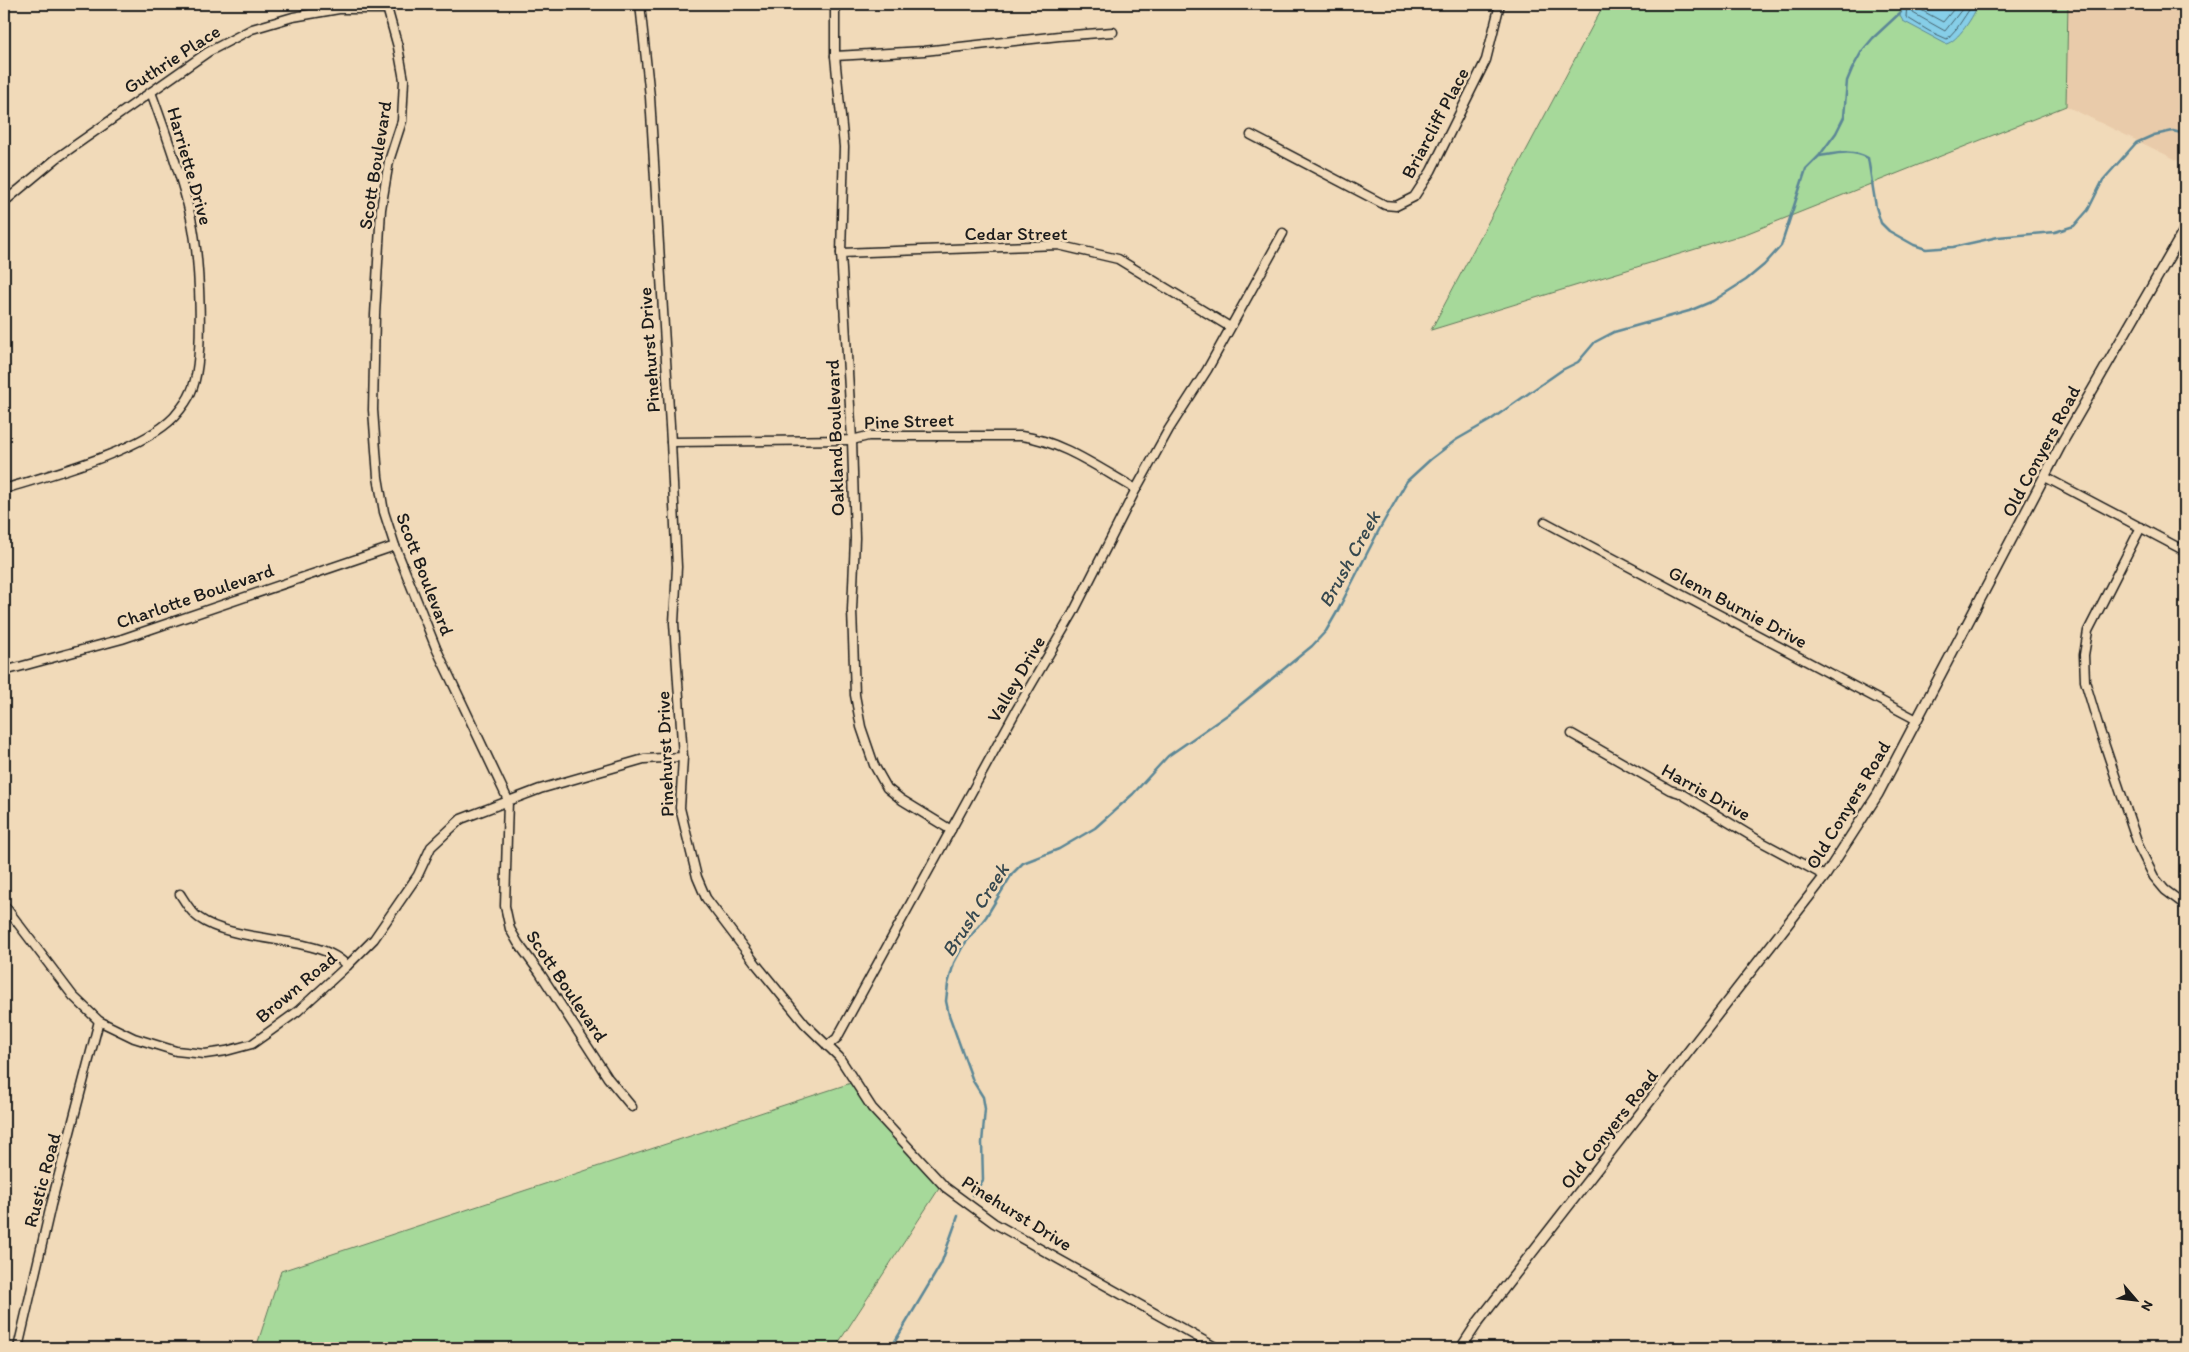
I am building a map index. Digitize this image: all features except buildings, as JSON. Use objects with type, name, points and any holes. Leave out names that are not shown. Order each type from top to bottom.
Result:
[{"type":"street","name":"Pinehurst Drive","points":[[640,4],[650,97],[671,442],[677,566],[674,623],[684,757],[680,808],[697,877],[706,898],[805,1024],[839,1057],[872,1108],[945,1187],[994,1223],[1217,1348]]},
{"type":"street","name":"Oakland Boulevard","points":[[835,4],[835,56],[844,147],[841,253],[852,440],[855,538],[852,610],[854,695],[861,727],[874,765],[886,788],[951,830]]},
{"type":"street","name":"Briarcliff Place","points":[[1251,135],[1385,205],[1396,206],[1414,196],[1431,171],[1486,60],[1500,4]]},
{"type":"street","name":"Guthrie Place","points":[[4,202],[57,158],[208,52],[252,29],[293,17],[339,9],[386,6]]},
{"type":"street","name":"Scott Boulevard","points":[[386,6],[398,47],[404,80],[402,121],[389,161],[381,209],[375,315],[373,410],[378,477],[384,512],[395,546],[436,648],[508,800],[505,906],[510,929],[608,1078],[632,1107]]},
{"type":"street","points":[[835,56],[924,51],[1113,32]]},
{"type":"street","name":"Harriette Drive","points":[[4,489],[70,469],[145,437],[173,417],[191,392],[197,369],[199,342],[199,282],[192,221],[177,165],[152,92]]},
{"type":"street","name":"Old Conyers Road","points":[[1460,1348],[1478,1322],[1825,876],[1878,794],[2064,441],[2185,229]]},
{"type":"street","name":"Valley Drive","points":[[827,1046],[837,1038],[1017,709],[1073,613],[1136,489],[1170,429],[1207,370],[1283,232]]},
{"type":"street","name":"Cedar Street","points":[[841,253],[1058,245],[1118,259],[1230,327]]},
{"type":"street","name":"Pine Street","points":[[671,442],[852,440],[868,436],[1035,437],[1074,454],[1136,489]]},
{"type":"street","points":[[2045,477],[2185,551]]},
{"type":"street","name":"Glenn Burnie Drive","points":[[1545,522],[1917,720]]},
{"type":"street","points":[[2141,527],[2088,631],[2084,654],[2085,681],[2139,848],[2154,877],[2165,890],[2185,905]]},
{"type":"street","name":"Charlotte Boulevard","points":[[4,671],[122,639],[395,546]]},
{"type":"street","name":"Harris Drive","points":[[1572,734],[1825,876]]},
{"type":"street","name":"Brown Road","points":[[4,905],[73,996],[99,1021],[134,1038],[176,1051],[205,1054],[226,1052],[252,1044],[269,1032],[298,1011],[347,966],[374,939],[418,875],[431,847],[461,819],[528,792],[644,759],[684,757]]},
{"type":"street","points":[[180,894],[196,917],[211,926],[241,935],[282,940],[310,947],[340,958],[347,966]]},
{"type":"street","name":"Rustic Road","points":[[18,1348],[51,1205],[99,1021]]},
{"type":"shaded area","points":[[2068,4],[2185,4],[2185,164],[2066,106]]},
{"type":"green space","points":[[1604,4],[2068,4],[2066,106],[1748,233],[1431,330]]},
{"type":"green space","points":[[854,1082],[942,1184],[835,1348],[256,1348],[281,1271]]},
{"type":"water","points":[[1903,4],[1978,4],[1965,27],[1955,38],[1946,44],[1903,21],[1900,16]]},
{"type":"waterway","name":"Brush Creek","points":[[973,1195],[983,1180],[982,1143],[985,1109],[983,1097],[973,1081],[949,1015],[946,1001],[948,984],[954,963],[963,946],[986,917],[1012,874],[1023,863],[1059,849],[1095,828],[1133,794],[1168,756],[1230,713],[1312,646],[1326,631],[1337,612],[1380,528],[1407,481],[1431,459],[1456,440],[1489,421],[1562,370],[1578,362],[1595,342],[1614,332],[1689,311],[1713,301],[1746,280],[1764,265],[1781,246],[1806,169],[1819,156],[1836,133],[1844,117],[1847,81],[1852,69],[1862,51],[1873,38],[1901,12]]},
{"type":"waterway","points":[[1820,156],[1856,153],[1868,158],[1876,207],[1881,223],[1889,231],[1914,245],[1926,249],[1953,247],[1998,237],[2055,232],[2074,226],[2088,210],[2103,180],[2136,143],[2154,135],[2173,131],[2185,134]]},
{"type":"waterway","name":"Brush Creek","points":[[891,1348],[941,1264],[958,1216]]}]
